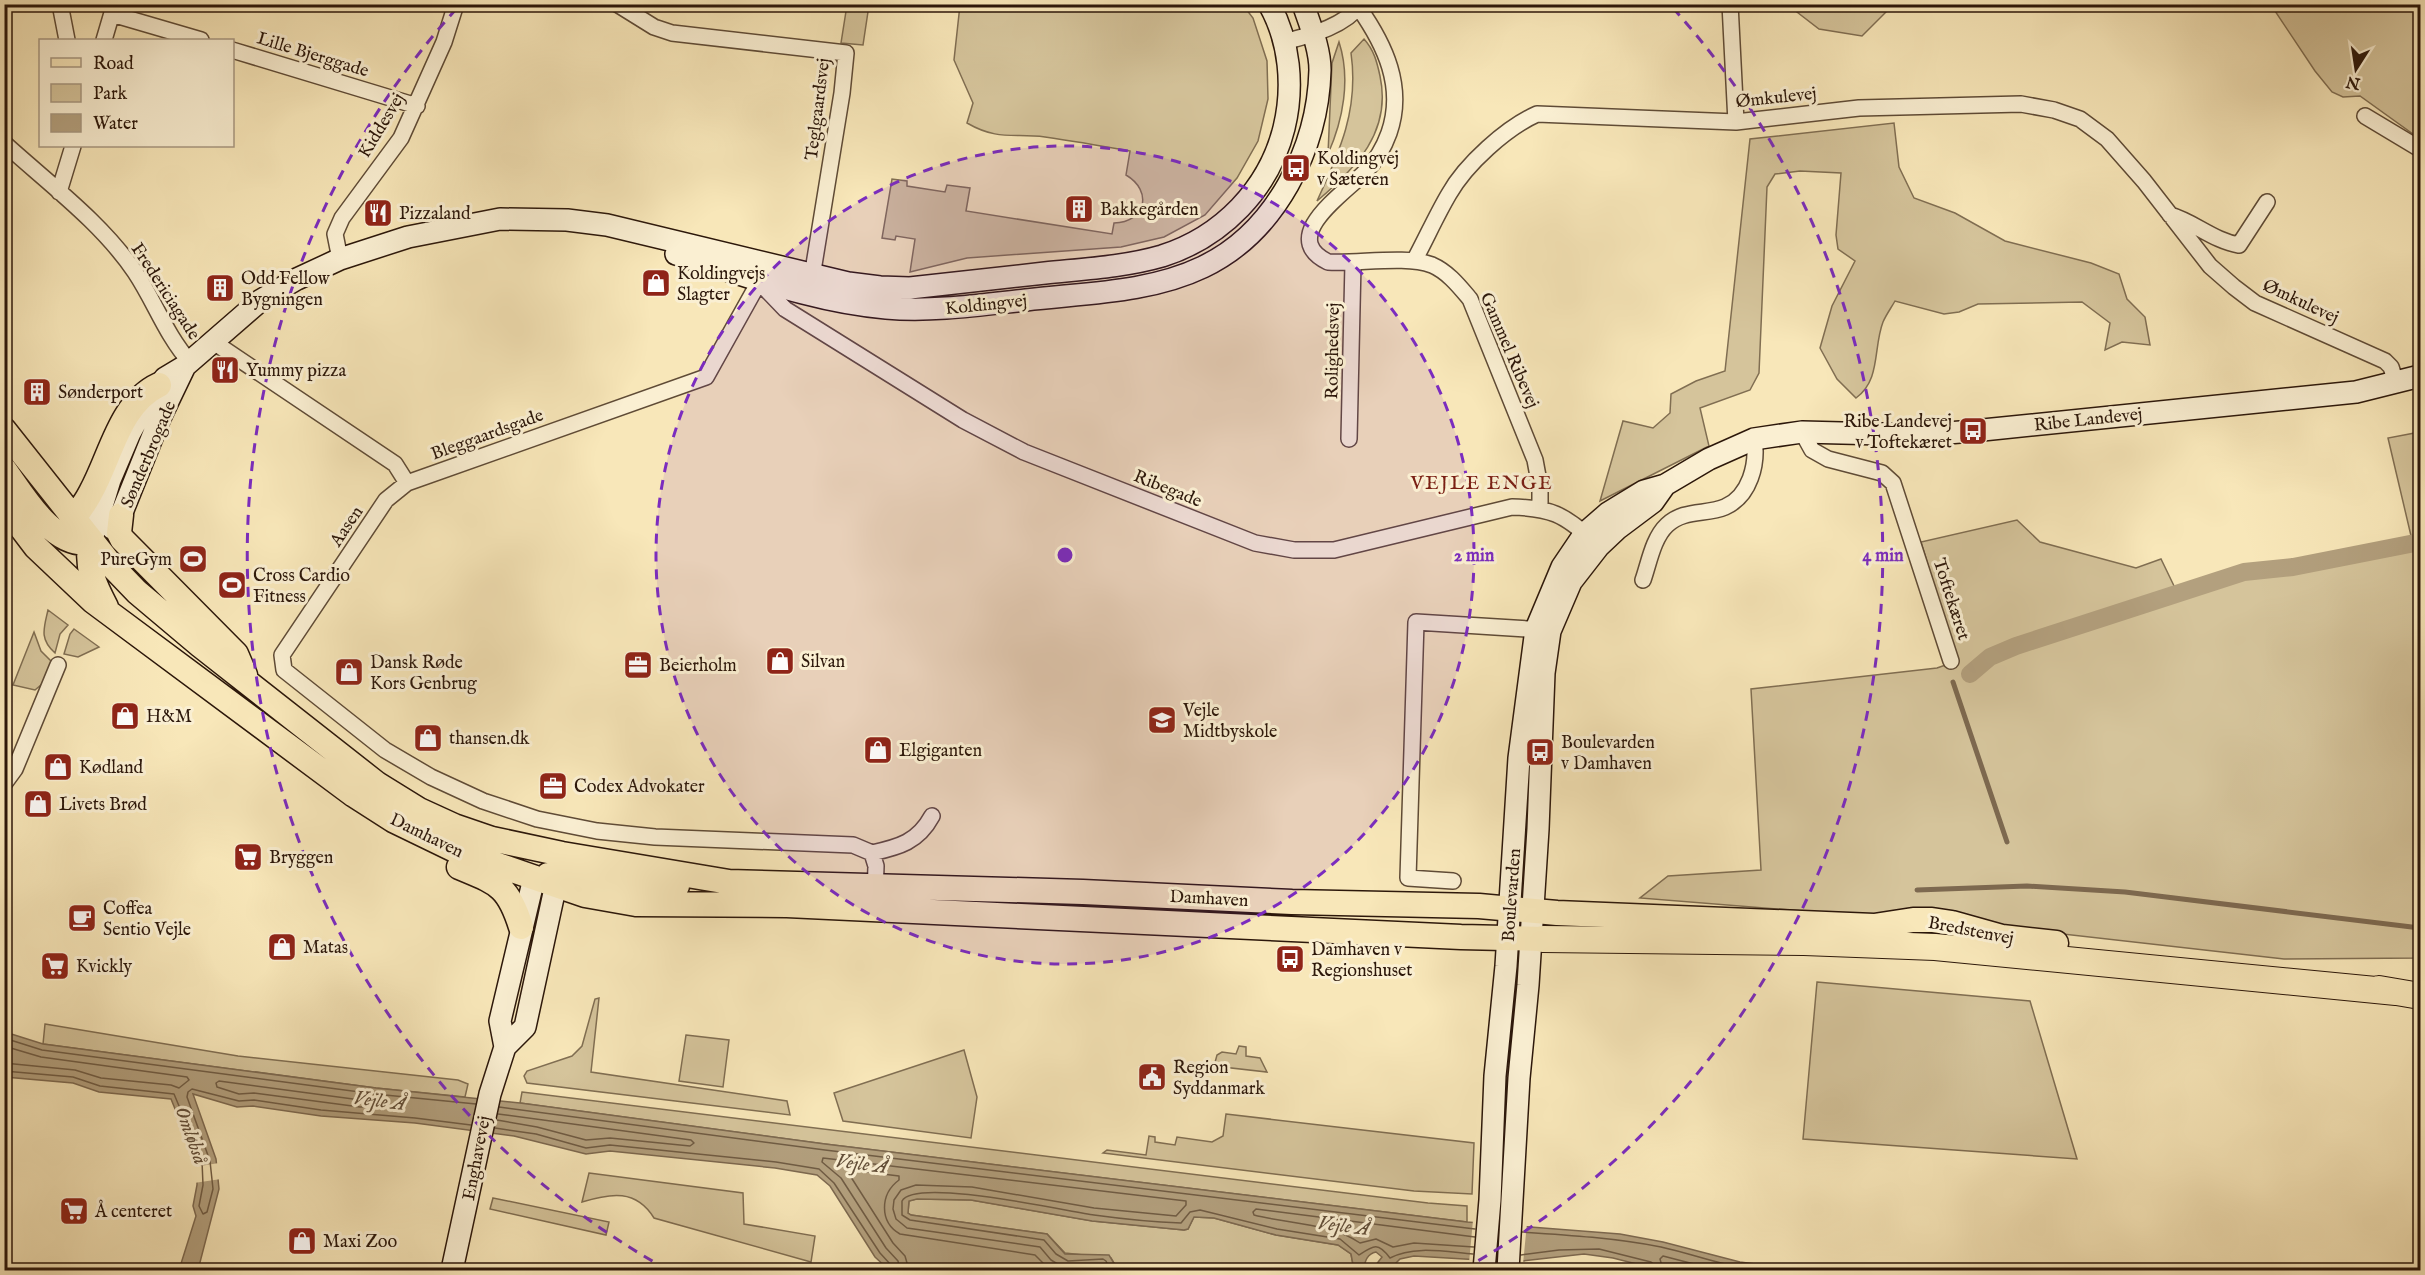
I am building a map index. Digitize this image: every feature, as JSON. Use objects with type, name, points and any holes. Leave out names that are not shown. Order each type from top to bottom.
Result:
[{"type":"highway","name":"Bredstenvej","points":[[1527,938],[1804,942],[1935,947],[2408,994]]},
{"type":"highway","name":"Bredstenvej","points":[[2056,943],[2265,968],[2408,994]]},
{"type":"main road","name":"Koldingvej","points":[[468,227],[570,232],[613,238],[648,246],[759,282],[810,285],[859,284],[909,288],[1118,265],[1162,256],[1200,239],[1233,216],[1262,182],[1278,150],[1288,112],[1290,74],[1284,42],[1269,4]]},
{"type":"main road","name":"Koldingvej","points":[[212,341],[261,300],[297,279],[340,259],[408,237],[500,219],[567,220],[607,225],[886,308],[948,308],[1123,289],[1161,281],[1205,266],[1231,249],[1267,218],[1281,198],[1303,154],[1316,107],[1320,68],[1314,34],[1303,4]]},
{"type":"main road","name":"Sønderbrogade","points":[[91,542],[110,480],[130,433],[159,385],[172,372],[188,364],[212,341]]},
{"type":"main road","name":"Sønderbrogade","points":[[91,542],[105,534],[122,516],[160,418],[188,364]]},
{"type":"main road","name":"Ribe Landevej","points":[[1592,539],[1608,513],[1644,490],[1665,485],[1709,459],[1754,439],[1802,432],[1922,435],[2356,392],[2421,376]]},
{"type":"main road","points":[[73,519],[91,493],[126,417],[147,391],[159,385]]},
{"type":"main road","name":"Damhaven","points":[[4,430],[91,542],[137,592],[250,685],[377,784],[419,810],[453,826],[492,839],[559,870],[585,895],[636,904],[787,904],[875,897],[1083,892],[1292,902],[1479,906],[1528,911]]},
{"type":"main road","points":[[4,469],[47,525],[75,542],[91,542],[88,554],[90,568],[97,592],[109,614]]},
{"type":"main road","name":"Damhaven","points":[[4,505],[36,547],[109,614],[354,795],[393,820],[457,851],[534,878],[559,870],[729,882],[875,897],[1527,938]]},
{"type":"main road","points":[[122,516],[119,533],[122,540],[236,654],[250,685]]},
{"type":"main road","name":"Boulevarden","points":[[1508,1270],[1544,674],[1543,630],[1562,567],[1592,539]]},
{"type":"main road","points":[[268,733],[316,784],[388,836],[486,879],[503,890],[510,897],[521,927]]},
{"type":"main road","name":"Enghavevej","points":[[452,1270],[490,1094],[505,1047],[525,1027],[559,870]]},
{"type":"main road","name":"Enghavevej","points":[[505,1047],[500,1021],[534,878]]},
{"type":"main road","name":"Bredstenvej","points":[[1528,911],[1874,926],[1913,920],[1932,920],[1952,923],[2002,937],[2056,943]]},
{"type":"main road","name":"Boulevarden","points":[[1484,1270],[1495,1076],[1527,938]]},
{"type":"street","points":[[60,4],[67,39]]},
{"type":"street","name":"Kiddesvej","points":[[340,259],[335,234],[342,218],[401,138],[444,42],[456,4]]},
{"type":"street","name":"Teglgaardsvej","points":[[617,4],[636,9],[654,27],[672,33],[846,53],[842,93],[810,285]]},
{"type":"street","points":[[1730,4],[1736,122]]},
{"type":"street","points":[[1284,42],[1314,34],[1341,21],[1360,6]]},
{"type":"street","name":"Gammel Ribevej","points":[[1360,6],[1389,60],[1393,82],[1393,108],[1389,132],[1380,152],[1366,171],[1318,215],[1310,238],[1317,256],[1328,262],[1414,261],[1433,266],[1453,279],[1470,299],[1535,460],[1540,487],[1540,508]]},
{"type":"street","points":[[104,39],[114,9],[198,39]]},
{"type":"street","name":"Lille Bjerggade","points":[[234,51],[417,106]]},
{"type":"street","name":"Ømkulevej","points":[[1414,261],[1449,192],[1469,167],[1518,123],[1537,114],[1736,122],[1859,108],[2021,104],[2054,110],[2080,119],[2107,139],[2210,266],[2234,287],[2255,303],[2385,361],[2391,367],[2396,383]]},
{"type":"street","points":[[2365,116],[2421,149]]},
{"type":"street","name":"Fredericiagade","points":[[4,143],[104,234],[135,272],[173,343],[188,364]]},
{"type":"street","points":[[59,192],[73,147]]},
{"type":"street","name":"Ømkulevej","points":[[2170,215],[2187,220],[2228,243],[2239,245],[2267,202]]},
{"type":"street","name":"Rolighedsvej","points":[[1349,439],[1353,263]]},
{"type":"street","name":"Ribegade","points":[[759,282],[785,309],[963,420],[1024,452],[1255,543],[1294,550],[1334,550],[1512,507],[1540,508],[1558,514],[1592,539]]},
{"type":"street","name":"Bleggaardsgade","points":[[408,483],[706,377],[759,282]]},
{"type":"street","points":[[212,341],[395,464],[408,483]]},
{"type":"street","name":"Toftekæret","points":[[1802,432],[1812,450],[1828,459],[1882,473],[1893,483],[1951,661]]},
{"type":"street","points":[[1643,580],[1658,538],[1667,525],[1682,515],[1723,508],[1737,499],[1749,483],[1755,448],[1754,439]]},
{"type":"street","name":"Aasen","points":[[408,483],[386,500],[282,655],[284,670],[385,750],[431,777],[483,801],[537,819],[597,831],[655,837],[853,845],[872,853]]},
{"type":"street","points":[[1453,881],[1407,878],[1416,622],[1543,630]]},
{"type":"street","points":[[4,784],[15,769],[58,665]]},
{"type":"street","points":[[875,897],[876,866],[872,853],[903,846],[926,828],[932,816]]},
{"type":"green space","points":[[1794,4],[1893,5],[1862,36],[1819,29],[1793,9]]},
{"type":"green space","points":[[847,5],[869,5],[863,45],[841,43]]},
{"type":"green space","points":[[960,5],[1243,5],[1253,18],[1267,61],[1268,99],[1258,141],[1237,178],[1205,215],[1164,237],[1121,247],[967,258],[910,272],[915,239],[896,236],[895,240],[882,238],[892,179],[907,181],[907,186],[945,192],[947,185],[970,188],[966,211],[1112,234],[1114,223],[1133,217],[1142,205],[1143,197],[1140,189],[1126,175],[1130,151],[1045,137],[997,134],[978,129],[967,123],[973,103],[954,60]]},
{"type":"green space","points":[[2271,5],[2420,5],[2420,139],[2360,96],[2343,97],[2332,92],[2315,71]]},
{"type":"green space","points":[[1364,39],[1373,52],[1379,71],[1382,96],[1381,115],[1368,147],[1357,162],[1317,201],[1346,129],[1352,93],[1351,53]]},
{"type":"green space","points":[[1339,42],[1343,56],[1344,99],[1338,127],[1328,154],[1332,63]]},
{"type":"green space","points":[[1894,123],[1899,167],[1914,198],[1955,213],[2005,241],[2091,263],[2119,274],[2127,299],[2145,317],[2150,345],[2122,342],[2105,350],[2110,323],[2082,302],[1978,304],[1959,312],[1944,314],[1895,301],[1883,322],[1873,373],[1864,391],[1856,398],[1837,379],[1820,348],[1832,306],[1855,261],[1838,249],[1836,235],[1841,173],[1800,171],[1775,174],[1767,187],[1759,373],[1750,390],[1700,408],[1709,446],[1600,501],[1623,421],[1653,428],[1670,413],[1671,394],[1696,381],[1725,371],[1750,139]]},
{"type":"green space","points":[[2420,432],[2420,958],[2284,959],[1991,926],[1640,898],[1668,876],[1761,870],[1751,689],[1937,668],[1957,661],[1921,542],[2017,520],[2040,542],[2136,568],[2161,559],[2176,590],[2412,540],[2388,438]]},
{"type":"green space","points":[[48,610],[68,625],[60,634],[55,653],[47,643],[44,633]]},
{"type":"green space","points":[[74,629],[99,647],[78,657],[64,654],[70,634]]},
{"type":"green space","points":[[34,632],[41,651],[52,662],[48,679],[35,690],[13,685]]},
{"type":"green space","points":[[1817,982],[2030,1001],[2077,1159],[1803,1139]]},
{"type":"green space","points":[[599,998],[591,1072],[787,1101],[790,1115],[527,1083],[524,1076],[527,1071],[572,1056],[582,1046],[595,999]]},
{"type":"green space","points":[[45,1024],[238,1056],[458,1080],[468,1084],[465,1097],[376,1088],[43,1044]]},
{"type":"green space","points":[[686,1035],[729,1040],[723,1087],[679,1081]]},
{"type":"green space","points":[[1239,1046],[1246,1047],[1246,1056],[1260,1058],[1267,1072],[1214,1066],[1217,1055],[1222,1052],[1236,1054]]},
{"type":"green space","points":[[964,1050],[977,1097],[971,1138],[843,1121],[834,1093]]},
{"type":"green space","points":[[522,1092],[1467,1206],[1467,1222],[825,1144],[520,1103]]},
{"type":"green space","points":[[1226,1114],[1474,1143],[1472,1194],[1414,1191],[1103,1153],[1107,1150],[1146,1155],[1149,1136],[1155,1137],[1155,1142],[1175,1145],[1177,1137],[1212,1142],[1223,1136]]},
{"type":"green space","points":[[589,1173],[743,1193],[744,1224],[815,1236],[811,1262],[654,1218],[639,1202],[631,1198],[613,1195],[582,1202]]},
{"type":"green space","points":[[493,1198],[609,1222],[606,1235],[490,1209]]},
{"type":"green space","points":[[916,1199],[971,1200],[1093,1221],[1184,1230],[1188,1229],[1194,1217],[1214,1218],[1276,1235],[1338,1245],[1351,1254],[1354,1270],[1217,1270],[1207,1267],[1171,1265],[1151,1270],[1118,1270],[1111,1258],[1065,1253],[1047,1234],[911,1215],[908,1213],[909,1201]]},
{"type":"water","points":[[5,1032],[43,1044],[376,1088],[520,1103],[825,1144],[1467,1222],[1620,1234],[1663,1242],[1740,1262],[1801,1270],[1660,1270],[1613,1258],[1584,1254],[1514,1262],[1414,1256],[1400,1259],[1389,1270],[1372,1270],[1382,1257],[1376,1252],[1368,1257],[1363,1270],[1354,1270],[1351,1254],[1338,1245],[1276,1235],[1214,1218],[1194,1217],[1188,1229],[1184,1230],[1092,1221],[971,1200],[917,1199],[909,1201],[908,1213],[911,1215],[1047,1234],[1065,1254],[1109,1255],[1118,1270],[889,1270],[875,1257],[830,1186],[817,1175],[775,1168],[610,1151],[586,1154],[514,1136],[415,1123],[321,1116],[253,1106],[237,1107],[193,1094],[216,1159],[219,1189],[198,1270],[179,1270],[196,1216],[193,1206],[197,1185],[197,1163],[171,1099],[99,1092],[73,1083],[5,1077]]},
{"type":"pier","points":[[219,1163],[221,1179],[194,1183],[194,1167]]},
{"type":"pier","points":[[1473,1220],[1527,1223],[1523,1264],[1469,1263]]},
{"type":"waterway","points":[[1970,674],[1990,657],[2016,646],[2244,572],[2293,567],[2420,542]]},
{"type":"waterway","points":[[1953,682],[2007,842]]},
{"type":"waterway","points":[[1917,890],[2027,886],[2125,892],[2420,928]]},
{"type":"place","name":"Koldingvej v Sæteren","points":[[1296,168]]},
{"type":"place","name":"Bakkegården","points":[[1079,209]]},
{"type":"place","name":"Pizzaland","points":[[378,213]]},
{"type":"place","name":"Koldingvejs Slagter","points":[[656,283]]},
{"type":"place","name":"Odd Fellow Bygningen","points":[[220,288]]},
{"type":"place","name":"Yummy pizza","points":[[225,370]]},
{"type":"place","name":"Sønderport","points":[[37,392]]},
{"type":"place","name":"Ribe Landevej v Toftekæret","points":[[1973,431]]},
{"type":"place","name":"PureGym","points":[[193,559]]},
{"type":"place","name":"Cross Cardio Fitness","points":[[232,585]]},
{"type":"place","name":"Silvan","points":[[780,661]]},
{"type":"place","name":"Beierholm","points":[[638,665]]},
{"type":"place","name":"Dansk Røde Kors Genbrug","points":[[349,672]]},
{"type":"place","name":"H&M","points":[[125,716]]},
{"type":"place","name":"Vejle Midtbyskole","points":[[1162,720]]},
{"type":"place","name":"thansen.dk","points":[[428,738]]},
{"type":"place","name":"Elgiganten","points":[[878,750]]},
{"type":"place","name":"Boulevarden v Damhaven","points":[[1540,752]]},
{"type":"place","name":"Kødland","points":[[58,767]]},
{"type":"place","name":"Codex Advokater","points":[[553,786]]},
{"type":"place","name":"Livets Brød","points":[[38,804]]},
{"type":"place","name":"Bryggen","points":[[248,857]]},
{"type":"place","name":"Coffea Sentio Vejle","points":[[82,918]]},
{"type":"place","name":"Matas","points":[[282,947]]},
{"type":"place","name":"Damhaven v Regionshuset","points":[[1290,959]]},
{"type":"place","name":"Kvickly","points":[[55,966]]},
{"type":"place","name":"Region Syddanmark","points":[[1152,1077]]},
{"type":"place","name":"Å centeret","points":[[74,1211]]},
{"type":"place","name":"Maxi Zoo","points":[[302,1241]]},
{"type":"district","name":"VEJLE ENGE","points":[[1482,482]]},
{"type":"water label","name":"Vejle Å","points":[[380,1100]]},
{"type":"water label","name":"Omløbså","points":[[192,1135]]},
{"type":"water label","name":"Vejle Å","points":[[862,1163]]},
{"type":"water label","name":"Vejle Å","points":[[1344,1225]]}]
